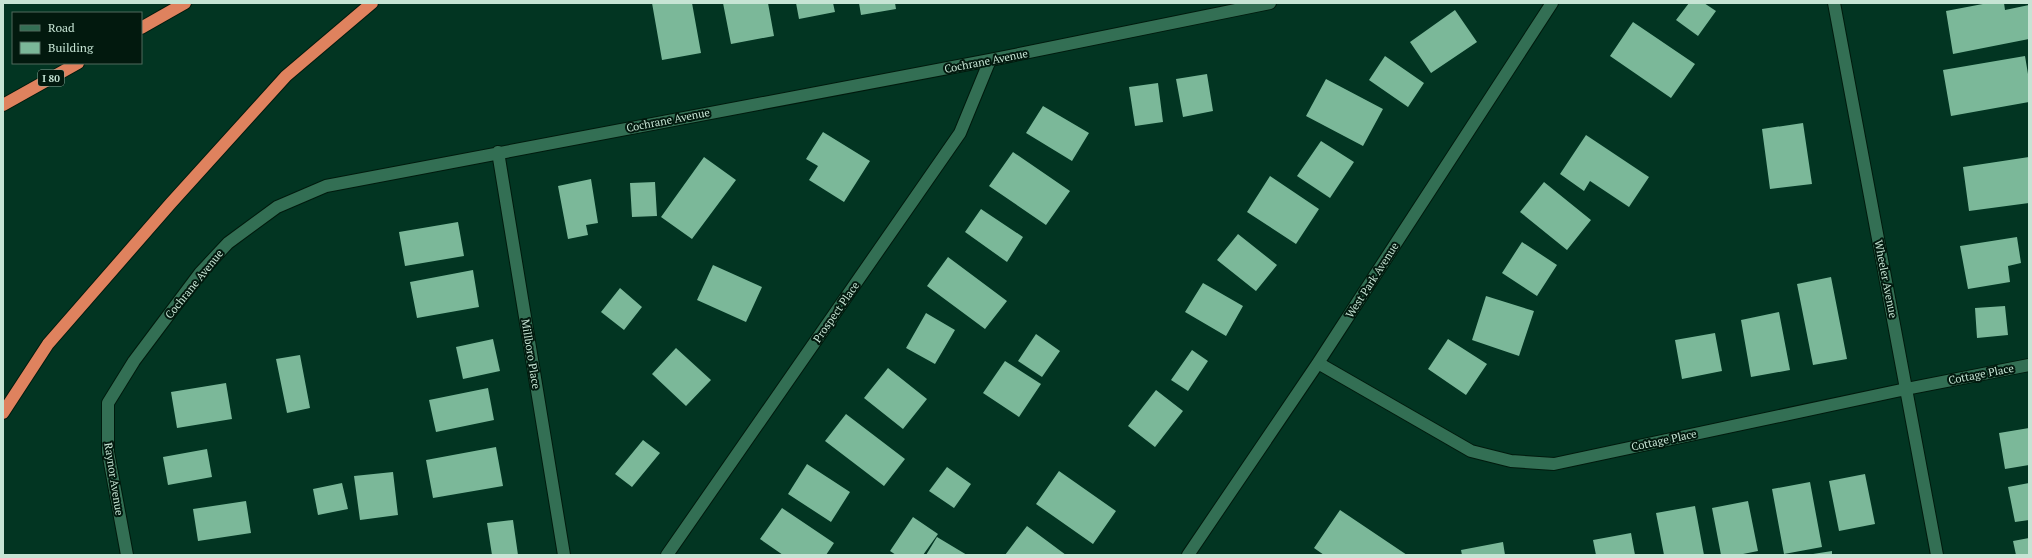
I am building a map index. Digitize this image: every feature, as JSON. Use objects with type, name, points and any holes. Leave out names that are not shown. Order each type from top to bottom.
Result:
[{"type":"highway","points":[[142,27],[185,3]]},
{"type":"highway","points":[[3,413],[48,344],[192,180],[286,76],[372,3]]},
{"type":"highway","name":"I 80","points":[[3,105],[76,64]]},
{"type":"street","name":"Cochrane Avenue","points":[[134,361],[200,273],[228,243],[277,207],[326,186],[498,152],[990,60],[1270,3]]},
{"type":"street","name":"West Park Avenue","points":[[1188,555],[1318,363],[1552,3]]},
{"type":"street","name":"Wheeler Avenue","points":[[1834,3],[1937,555]]},
{"type":"street","name":"Prospect Place","points":[[667,555],[960,133],[990,60]]},
{"type":"street","name":"Millboro Place","points":[[498,152],[564,555]]},
{"type":"street","name":"Raynor Avenue","points":[[127,555],[108,452],[108,403],[134,361]]},
{"type":"street","name":"Cottage Place","points":[[1318,363],[1471,451],[1511,461],[1554,464],[1906,389],[2029,365]]},
{"type":"building","points":[[652,3],[692,3],[701,53],[662,60]]},
{"type":"building","points":[[723,3],[768,3],[774,36],[731,44]]},
{"type":"building","points":[[796,3],[833,3],[835,12],[799,19]]},
{"type":"building","points":[[859,3],[895,3],[896,9],[861,15]]},
{"type":"building","points":[[1689,3],[1704,3],[1716,11],[1698,36],[1676,20]]},
{"type":"building","points":[[1988,3],[2004,3],[2005,10],[2029,5],[2029,39],[1953,54],[1946,11]]},
{"type":"building","points":[[1455,10],[1477,42],[1431,73],[1410,42]]},
{"type":"building","points":[[1633,22],[1695,64],[1671,98],[1610,56]]},
{"type":"building","points":[[1385,56],[1424,83],[1408,107],[1369,80]]},
{"type":"building","points":[[2025,56],[2029,80],[2029,102],[1951,116],[1943,70]]},
{"type":"building","points":[[1207,74],[1213,111],[1183,117],[1176,79]]},
{"type":"building","points":[[1326,79],[1383,109],[1363,146],[1306,116]]},
{"type":"building","points":[[1158,83],[1163,122],[1135,126],[1129,87]]},
{"type":"building","points":[[1043,106],[1089,133],[1072,161],[1026,133]]},
{"type":"building","points":[[1803,123],[1812,184],[1770,189],[1762,129]]},
{"type":"building","points":[[823,132],[870,161],[844,202],[809,180],[818,166],[806,159]]},
{"type":"building","points":[[1586,135],[1649,177],[1629,207],[1590,181],[1584,191],[1560,174]]},
{"type":"building","points":[[1321,141],[1354,162],[1330,198],[1297,176]]},
{"type":"building","points":[[1013,152],[1070,191],[1046,225],[989,186]]},
{"type":"building","points":[[704,157],[736,180],[692,239],[661,217]]},
{"type":"building","points":[[2029,157],[2029,203],[1969,211],[1963,167]]},
{"type":"building","points":[[1270,176],[1319,209],[1296,244],[1247,212]]},
{"type":"building","points":[[591,179],[598,223],[586,225],[588,235],[568,239],[558,186]]},
{"type":"building","points":[[655,182],[657,216],[632,217],[630,183]]},
{"type":"building","points":[[1544,182],[1591,220],[1567,250],[1520,212]]},
{"type":"building","points":[[981,209],[1023,237],[1007,262],[965,232]]},
{"type":"building","points":[[458,222],[464,256],[405,266],[399,232]]},
{"type":"building","points":[[1238,234],[1277,265],[1256,291],[1217,260]]},
{"type":"building","points":[[2017,237],[2021,263],[2008,266],[2010,282],[1968,289],[1960,246]]},
{"type":"building","points":[[1522,242],[1557,265],[1537,296],[1502,273]]},
{"type":"building","points":[[948,257],[1007,301],[985,329],[927,286]]},
{"type":"building","points":[[713,265],[762,287],[746,322],[697,300]]},
{"type":"building","points":[[473,270],[479,307],[417,318],[410,282]]},
{"type":"building","points":[[1831,277],[1847,359],[1813,365],[1797,284]]},
{"type":"building","points":[[1203,283],[1243,306],[1226,336],[1185,312]]},
{"type":"building","points":[[620,288],[642,307],[624,330],[601,312]]},
{"type":"building","points":[[1486,296],[1534,311],[1519,356],[1472,340]]},
{"type":"building","points":[[2005,306],[2008,335],[1977,338],[1975,308]]},
{"type":"building","points":[[1779,312],[1790,370],[1751,377],[1741,320]]},
{"type":"building","points":[[926,313],[955,330],[935,364],[906,348]]},
{"type":"building","points":[[1715,333],[1722,371],[1682,379],[1675,340]]},
{"type":"building","points":[[1036,334],[1060,351],[1042,377],[1018,361]]},
{"type":"building","points":[[493,339],[500,371],[463,379],[456,347]]},
{"type":"building","points":[[1448,339],[1487,364],[1466,395],[1428,369]]},
{"type":"building","points":[[676,348],[711,380],[686,406],[652,374]]},
{"type":"building","points":[[1192,350],[1208,361],[1188,391],[1171,380]]},
{"type":"building","points":[[300,355],[310,408],[287,413],[276,359]]},
{"type":"building","points":[[1005,361],[1041,384],[1019,417],[983,393]]},
{"type":"building","points":[[888,368],[927,399],[903,429],[864,398]]},
{"type":"building","points":[[226,383],[232,419],[177,428],[171,392]]},
{"type":"building","points":[[488,388],[494,420],[436,432],[429,400]]},
{"type":"building","points":[[1156,390],[1183,411],[1155,447],[1128,426]]},
{"type":"building","points":[[846,414],[905,459],[884,486],[825,441]]},
{"type":"building","points":[[2029,428],[2029,465],[2005,469],[1999,433]]},
{"type":"building","points":[[643,440],[660,453],[632,487],[615,474]]},
{"type":"building","points":[[496,447],[503,486],[433,498],[426,460]]},
{"type":"building","points":[[207,449],[212,477],[168,485],[163,457]]},
{"type":"building","points":[[807,464],[850,492],[831,522],[788,494]]},
{"type":"building","points":[[947,467],[971,484],[954,508],[929,491]]},
{"type":"building","points":[[1059,471],[1116,511],[1093,544],[1036,504]]},
{"type":"building","points":[[393,472],[398,515],[360,520],[354,476]]},
{"type":"building","points":[[1865,474],[1875,524],[1839,531],[1829,481]]},
{"type":"building","points":[[1810,482],[1822,547],[1784,554],[1772,489]]},
{"type":"building","points":[[342,483],[348,509],[318,515],[313,489]]},
{"type":"building","points":[[2029,483],[2029,520],[2015,522],[2008,487]]},
{"type":"building","points":[[246,501],[251,533],[198,541],[193,509]]},
{"type":"building","points":[[1748,501],[1758,551],[1738,555],[1721,555],[1712,508]]},
{"type":"building","points":[[1695,506],[1704,555],[1664,555],[1656,513]]},
{"type":"building","points":[[782,508],[834,543],[826,555],[783,555],[760,539]]},
{"type":"building","points":[[1340,510],[1407,555],[1324,555],[1314,548]]},
{"type":"building","points":[[913,517],[938,534],[923,555],[896,555],[890,551]]},
{"type":"building","points":[[513,520],[518,555],[492,555],[487,523]]},
{"type":"building","points":[[1027,526],[1066,555],[1005,555]]},
{"type":"building","points":[[1631,533],[1635,555],[1596,555],[1593,540]]},
{"type":"building","points":[[937,537],[967,555],[926,555]]},
{"type":"building","points":[[2029,538],[2029,555],[2016,555],[2013,541]]},
{"type":"building","points":[[1503,542],[1505,555],[1462,555],[1461,550]]},
{"type":"building","points":[[1832,551],[1832,555],[1813,555],[1813,554]]}]
